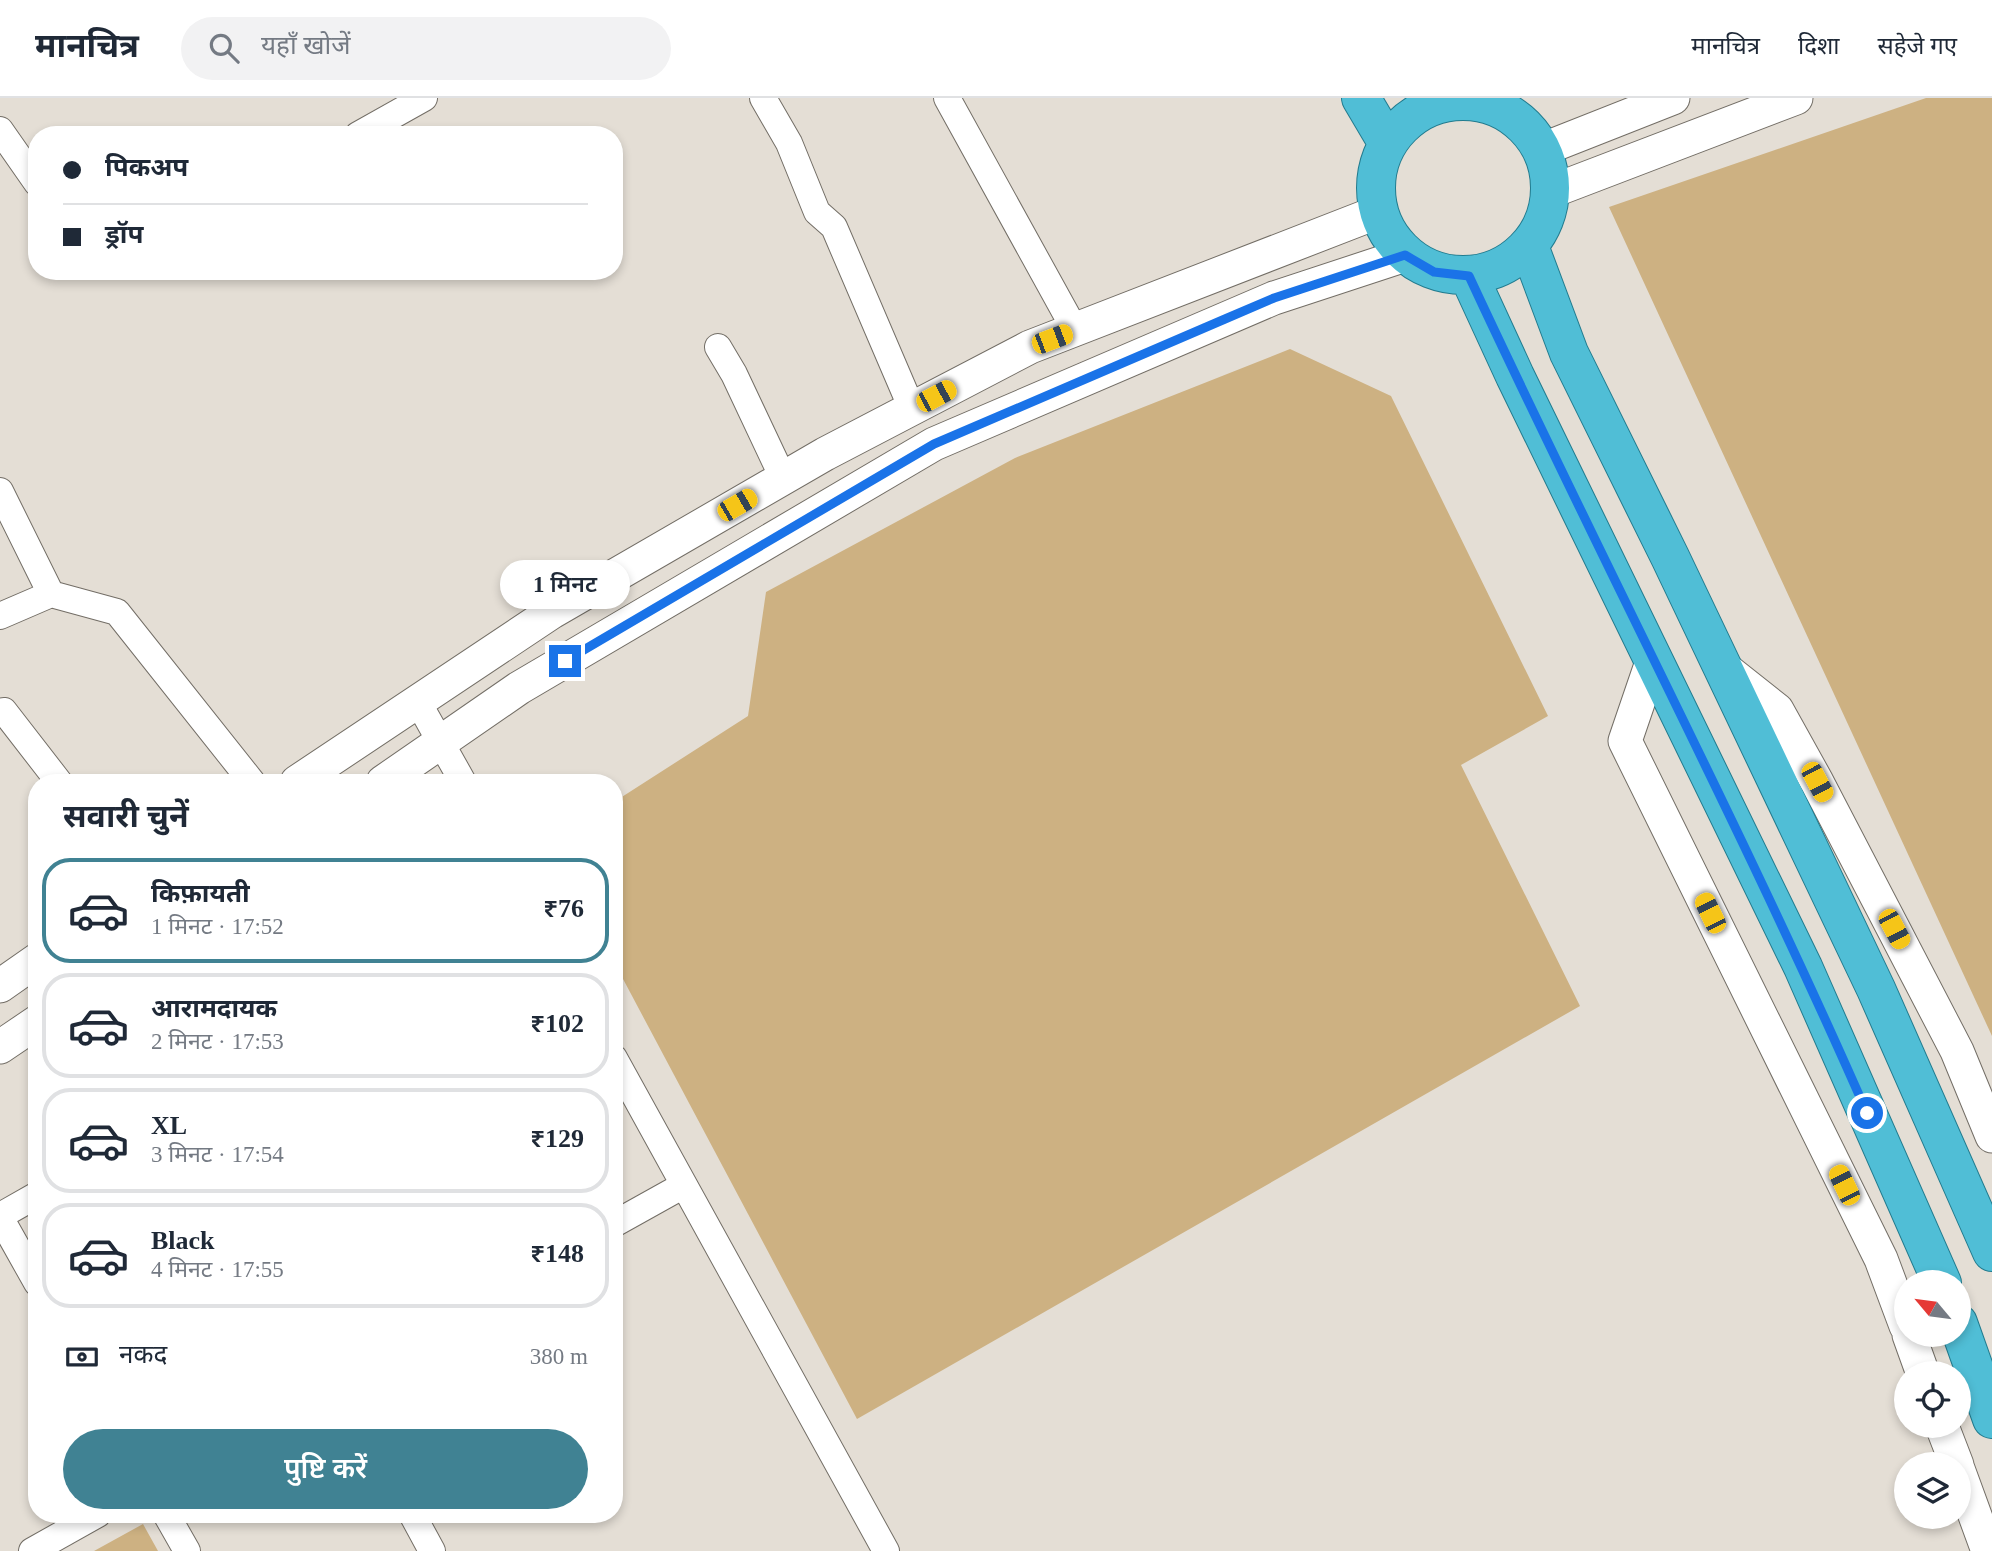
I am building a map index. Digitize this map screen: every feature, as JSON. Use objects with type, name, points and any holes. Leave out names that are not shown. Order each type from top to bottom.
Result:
[{"type":"highway","points":[[1457,100],[1489,105],[1520,122],[1541,150],[1550,182],[1547,212],[1529,246],[1499,268],[1469,276],[1434,272],[1405,255],[1385,230],[1378,212],[1375,195],[1381,156],[1387,142],[1436,101],[1457,100]]},
{"type":"highway","points":[[1357,101],[1387,142]]},
{"type":"highway","points":[[1529,246],[1569,353],[1724,668],[1876,989],[1992,1252]]},
{"type":"highway","points":[[1469,276],[1515,376],[1803,967],[1936,1270]]},
{"type":"highway","points":[[1967,1348],[1992,1419]]},
{"type":"street","points":[[374,126],[424,98]]},
{"type":"street","points":[[763,98],[789,143],[817,212],[834,227],[912,409]]},
{"type":"street","points":[[947,98],[1074,330]]},
{"type":"street","points":[[1541,150],[1673,98]]},
{"type":"street","points":[[1550,192],[1796,98]]},
{"type":"street","points":[[0,130],[28,170]]},
{"type":"street","points":[[309,774],[552,612],[783,478],[912,409],[1030,347],[1378,212]]},
{"type":"street","points":[[395,774],[519,688],[934,444],[1274,298],[1405,255]]},
{"type":"street","points":[[718,347],[734,374],[783,478]]},
{"type":"street","points":[[0,491],[51,594]]},
{"type":"street","points":[[0,616],[51,594],[117,611],[245,774]]},
{"type":"street","points":[[1653,659],[1625,741],[1881,1259],[1894,1294]]},
{"type":"street","points":[[1724,668],[1776,710],[1817,782],[1957,1051],[1992,1136]]},
{"type":"street","points":[[418,702],[459,774]]},
{"type":"street","points":[[4,711],[53,774]]},
{"type":"street","points":[[0,986],[28,966]]},
{"type":"street","points":[[0,1047],[28,1027]]},
{"type":"street","points":[[623,1074],[886,1551]]},
{"type":"street","points":[[623,1219],[684,1185]]},
{"type":"street","points":[[28,1200],[0,1217],[28,1267]]},
{"type":"street","points":[[1971,1505],[1988,1551]]},
{"type":"street","points":[[32,1551],[82,1523]]},
{"type":"street","points":[[171,1523],[187,1551]]},
{"type":"street","points":[[417,1523],[432,1551]]},
{"type":"shaded area","points":[[1926,98],[1992,98],[1992,1036],[1609,207]]},
{"type":"shaded area","points":[[1290,349],[1391,396],[1548,716],[1461,765],[1580,1006],[857,1419],[623,979],[623,796],[748,716],[766,592],[1015,458]]},
{"type":"shaded area","points":[[143,1524],[158,1551],[94,1551]]},
{"type":"route","points":[[565,661],[934,444],[1274,298],[1405,255],[1434,272],[1469,276],[1515,376],[1803,967],[1867,1113]]}]
